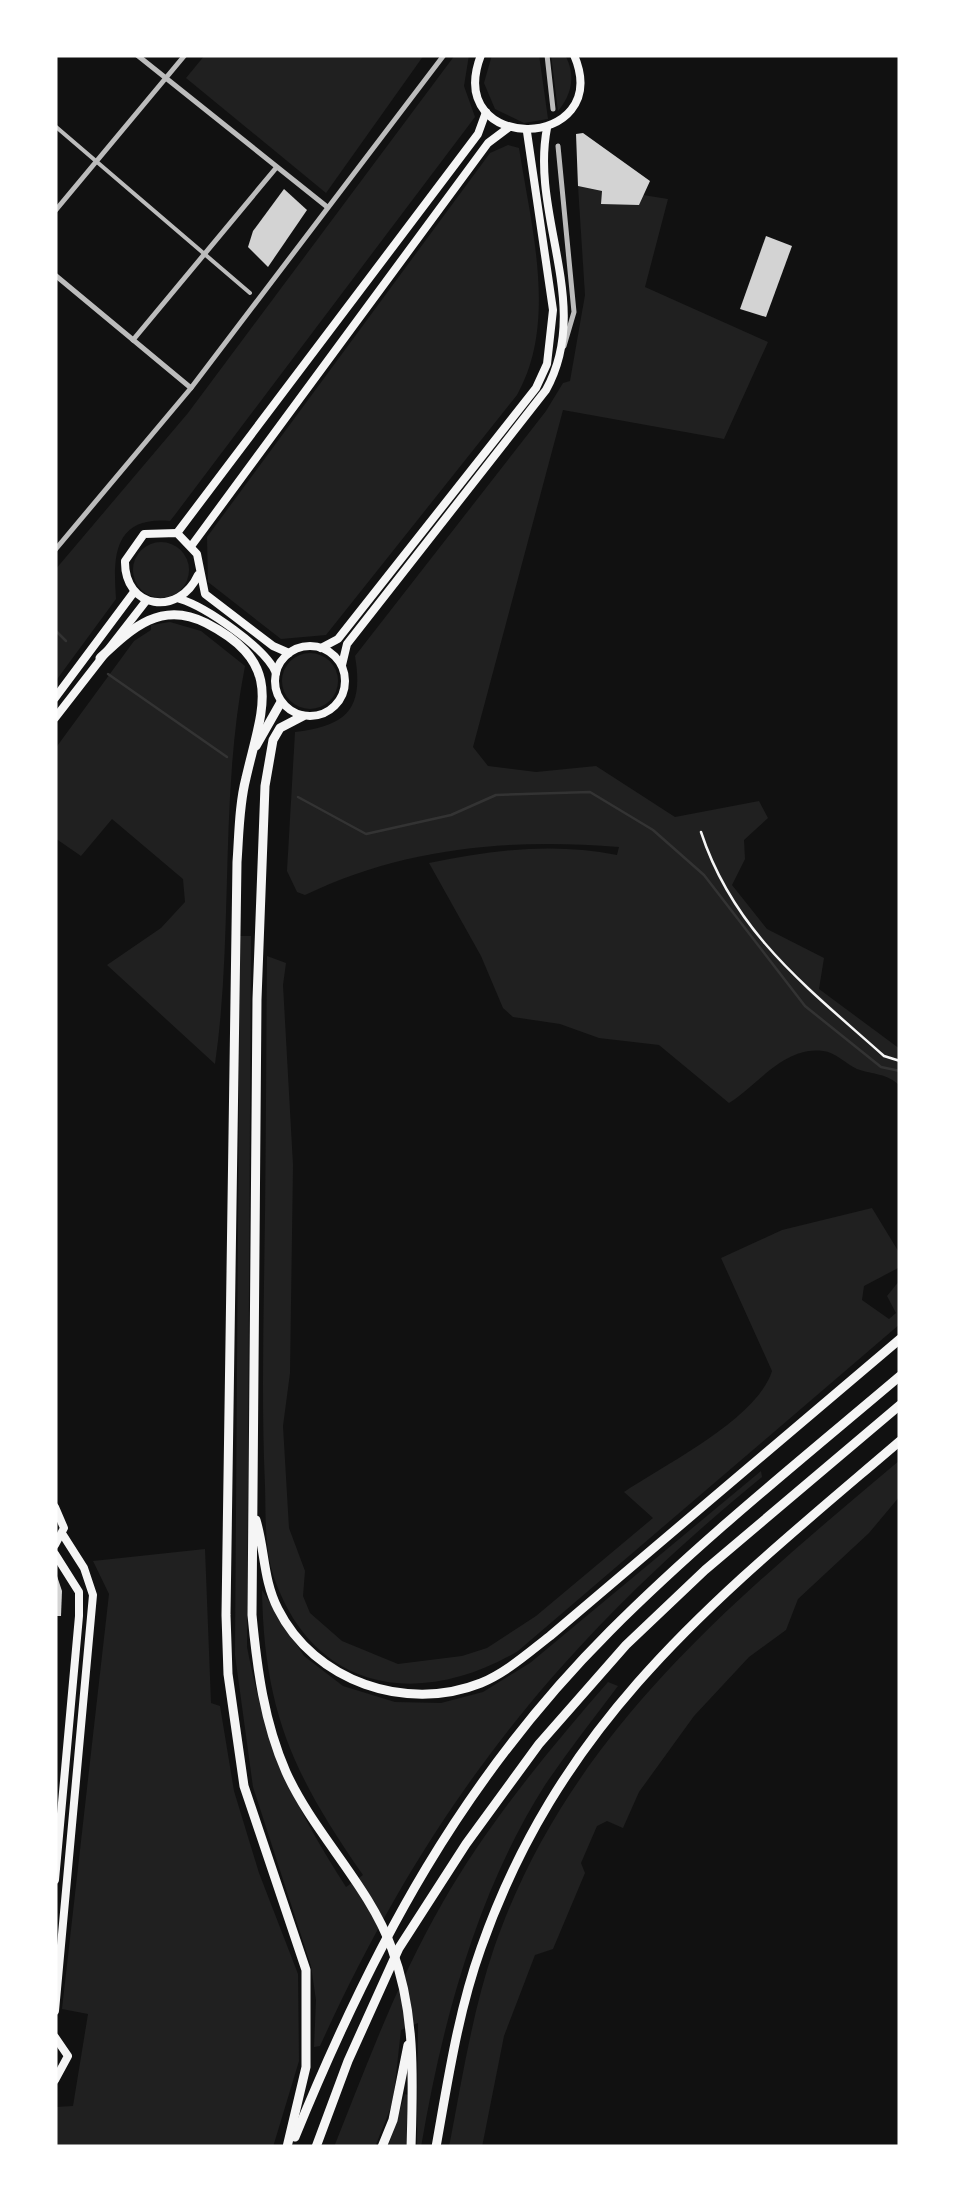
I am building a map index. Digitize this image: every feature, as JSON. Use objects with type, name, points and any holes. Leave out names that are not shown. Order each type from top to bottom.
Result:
[{"type":"highway","points":[[100,658],[142,620],[168,614],[192,616],[218,630],[257,664],[261,679],[263,718],[252,753],[237,862],[228,1674],[244,1786],[306,1970],[306,2067],[289,2147]]},
{"type":"highway","points":[[252,753],[281,702]]},
{"type":"highway","points":[[302,716],[280,728],[273,740],[265,786],[257,999],[252,1615],[257,1674],[286,1773],[392,1948],[413,2055],[411,2147]]},
{"type":"highway","points":[[252,1509],[268,1587],[286,1625],[316,1657],[375,1688],[428,1694],[460,1690],[507,1669],[550,1636],[900,1339]]},
{"type":"highway","points":[[289,2147],[380,1943],[447,1832],[539,1709],[608,1633],[700,1544],[900,1376]]},
{"type":"highway","points":[[316,2147],[348,2062],[399,1948],[466,1844],[539,1744],[626,1645],[705,1570],[900,1404]]},
{"type":"highway","points":[[436,2147],[451,2059],[480,1949],[522,1851],[570,1768],[631,1686],[696,1618],[900,1441]]},
{"type":"highway","points":[[382,2147],[393,2120],[409,2027]]},
{"type":"main road","points":[[481,55],[475,83],[486,112],[508,128],[527,132],[547,128],[565,116],[577,96],[580,74],[574,55]]},
{"type":"main road","points":[[177,533],[478,134],[486,112]]},
{"type":"main road","points":[[192,545],[488,142],[508,128]]},
{"type":"main road","points":[[289,653],[205,594],[192,545],[177,533],[155,530],[135,541],[124,572],[134,592],[146,601],[163,604],[180,600],[198,605],[265,656],[276,673],[281,702],[302,716],[325,714],[335,707],[346,687],[342,665],[348,644],[546,390],[562,348],[564,306],[544,158],[547,128]]},
{"type":"main road","points":[[276,673],[289,653],[302,647],[321,648],[338,639],[536,388],[547,364],[554,310],[527,132]]},
{"type":"main road","points":[[180,600],[198,575]]},
{"type":"main road","points":[[55,698],[134,592]]},
{"type":"main road","points":[[55,718],[146,601]]},
{"type":"main road","points":[[321,648],[342,665]]},
{"type":"main road","points":[[55,1507],[64,1520],[62,1536],[55,1545]]},
{"type":"main road","points":[[55,2011],[93,1594],[84,1568],[62,1536]]},
{"type":"main road","points":[[55,1554],[79,1592],[80,1616],[55,1880]]},
{"type":"main road","points":[[55,2035],[68,2056],[56,2077]]},
{"type":"street","points":[[137,55],[326,206]]},
{"type":"street","points":[[55,211],[186,55]]},
{"type":"street","points":[[55,550],[191,388],[444,55]]},
{"type":"street","points":[[547,55],[553,109]]},
{"type":"street","points":[[55,126],[250,293]]},
{"type":"street","points":[[558,146],[574,312],[562,348]]},
{"type":"street","points":[[133,340],[276,168]]},
{"type":"street","points":[[55,275],[191,388]]},
{"type":"path","points":[[701,832],[716,879],[778,962],[884,1056],[900,1061]]},
{"type":"shaded area","points":[[205,55],[424,55],[326,193],[186,78]]},
{"type":"shaded area","points":[[455,55],[469,55],[464,86],[475,117],[170,521],[151,521],[127,532],[117,555],[116,599],[55,682],[55,570],[188,413]]},
{"type":"shaded area","points":[[492,55],[539,55],[548,119],[524,123],[495,109],[484,83]]},
{"type":"shaded area","points":[[551,55],[565,55],[571,70],[567,98],[558,111]]},
{"type":"shaded area","points":[[508,145],[519,148],[538,274],[536,337],[517,395],[326,635],[281,639],[208,582],[207,537],[490,153]]},
{"type":"shaded area","points":[[578,186],[602,191],[601,204],[643,195],[668,199],[645,287],[768,342],[724,439],[563,410],[473,747],[488,766],[536,772],[596,766],[675,817],[759,801],[768,818],[744,840],[745,859],[732,885],[767,929],[824,958],[819,989],[900,1049],[900,1086],[832,1054],[809,1051],[772,1068],[729,1103],[659,1045],[599,1038],[560,1024],[513,1017],[503,1008],[481,956],[429,863],[523,849],[617,855],[619,847],[539,844],[459,850],[381,866],[305,895],[297,892],[287,871],[295,732],[328,725],[348,712],[357,689],[355,656],[546,411],[563,383],[570,381],[585,295]]},
{"type":"shaded area","points":[[161,542],[181,550],[189,570],[181,590],[161,598],[141,590],[133,570],[141,550]]},
{"type":"shaded area","points":[[170,622],[201,631],[245,666],[232,765],[224,965],[215,1064],[107,965],[161,928],[185,902],[183,879],[112,819],[81,856],[55,838],[55,749],[134,641],[151,630],[151,625]]},
{"type":"shaded area","points":[[310,653],[330,661],[338,681],[330,701],[310,709],[290,701],[282,681],[290,661]]},
{"type":"shaded area","points":[[240,936],[251,936],[247,1647],[263,1714],[283,1772],[310,1828],[346,1887],[363,1875],[318,1806],[287,1741],[269,1672],[262,1590],[304,1656],[343,1686],[395,1702],[441,1703],[483,1692],[530,1663],[761,1471],[762,1477],[622,1603],[505,1734],[406,1879],[320,2046],[314,2047],[316,2000],[311,1966],[253,1787],[235,1655]]},
{"type":"shaded area","points":[[267,956],[286,963],[283,985],[293,1165],[290,1373],[283,1426],[289,1528],[305,1571],[303,1596],[310,1613],[342,1641],[398,1664],[462,1656],[487,1648],[536,1616],[653,1518],[624,1492],[730,1423],[763,1389],[772,1371],[721,1258],[782,1230],[872,1208],[900,1254],[900,1267],[864,1286],[862,1300],[889,1319],[896,1313],[887,1296],[900,1280],[900,1324],[518,1651],[482,1669],[446,1680],[411,1684],[378,1680],[346,1668],[318,1649],[295,1620],[269,1560],[263,1409]]},
{"type":"shaded area","points":[[900,1460],[900,1496],[869,1533],[798,1599],[786,1630],[749,1657],[694,1716],[639,1792],[623,1828],[607,1821],[597,1826],[581,1863],[585,1873],[553,1949],[535,1955],[504,2036],[482,2147],[449,2147],[474,2022],[494,1948],[526,1871],[565,1801],[611,1737],[662,1677],[777,1566]]},
{"type":"shaded area","points":[[205,1549],[211,1703],[220,1706],[234,1791],[259,1873],[298,1974],[299,2061],[273,2147],[55,2147],[57,2107],[73,2106],[88,2014],[62,2009],[109,1594],[93,1561]]},
{"type":"shaded area","points":[[608,1682],[618,1686],[545,1785],[521,1826],[481,1914],[452,2006],[421,2147],[417,2147],[418,2023],[401,2030],[393,2102],[375,2147],[334,2147],[397,1992],[443,1902],[520,1788]]},
{"type":"shaded area","points":[[405,2094],[406,2147],[388,2147]]},
{"type":"building","points":[[583,133],[650,181],[639,205],[601,204],[602,191],[578,186],[576,134]]},
{"type":"building","points":[[284,189],[307,210],[268,267],[248,247],[253,231]]},
{"type":"building","points":[[766,236],[792,246],[766,317],[740,309]]},
{"type":"building","points":[[56,1573],[62,1591],[61,1616],[55,1616]]},
{"type":"waterway","points":[[55,630],[66,641]]},
{"type":"waterway","points":[[108,674],[227,757]]},
{"type":"waterway","points":[[298,797],[366,834],[451,815],[496,795],[590,792],[653,830],[704,875],[805,1006],[881,1067],[900,1071]]}]
